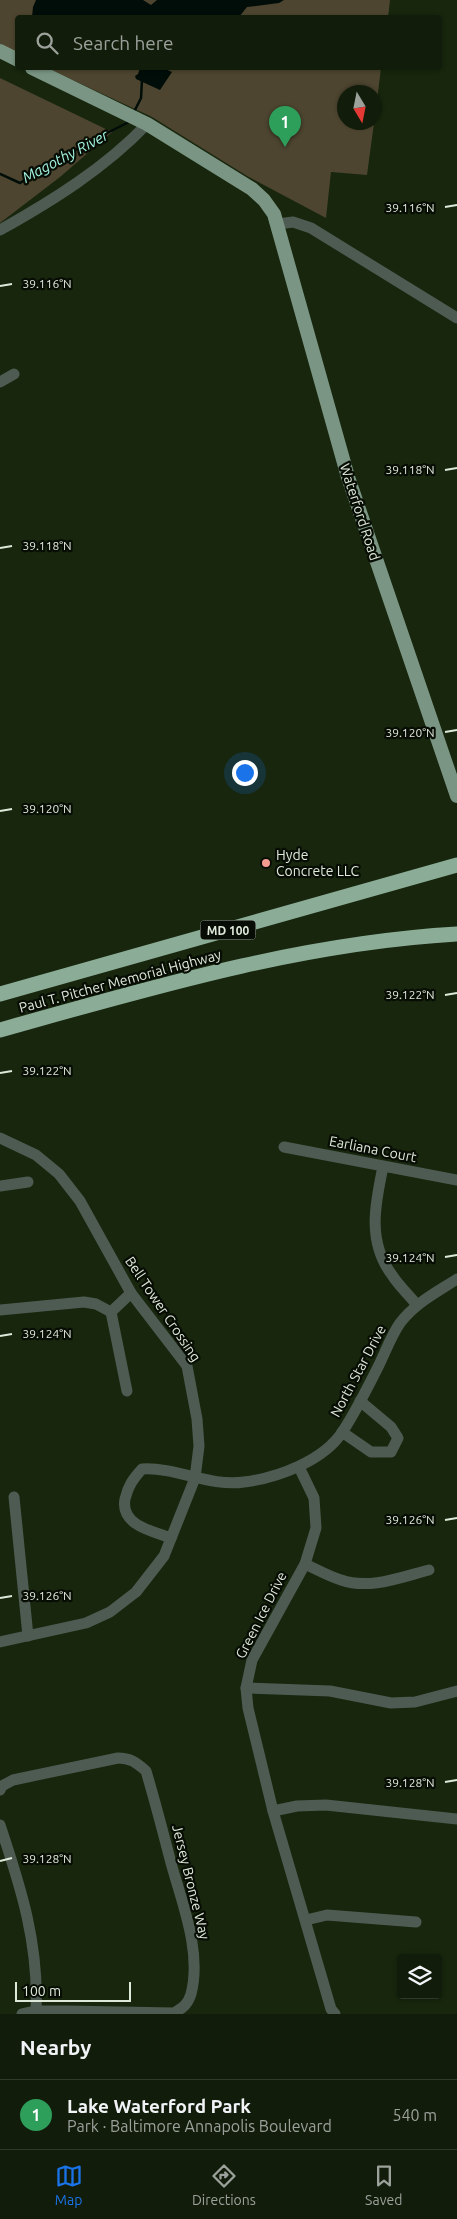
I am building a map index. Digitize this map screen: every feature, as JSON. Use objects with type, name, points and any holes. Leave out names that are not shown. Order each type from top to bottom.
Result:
[{"type":"highway","name":"Paul T. Pitcher Memorial Highway","points":[[0,994],[457,865]]},
{"type":"highway","name":"Paul T. Pitcher Memorial Highway","points":[[0,1030],[177,980],[258,961],[364,943],[457,934]]},
{"type":"main road","points":[[0,51],[15,58]]},
{"type":"main road","name":"Waterford Road","points":[[36,70],[147,124],[252,189],[264,200],[278,224],[348,477],[457,796]]},
{"type":"street","points":[[0,230],[56,198],[130,142],[147,124]]},
{"type":"street","points":[[278,224],[293,222],[311,228],[457,318]]},
{"type":"street","points":[[0,382],[14,374]]},
{"type":"street","name":"Bell Tower Crossing","points":[[0,1138],[36,1155],[59,1174],[80,1201],[131,1293],[188,1366],[197,1419],[199,1446],[195,1478],[164,1556],[136,1592],[110,1612],[86,1623],[0,1642]]},
{"type":"street","name":"Earliana Court","points":[[284,1147],[457,1180]]},
{"type":"street","points":[[383,1167],[374,1205],[375,1232],[386,1267],[417,1304]]},
{"type":"street","points":[[0,1186],[28,1182]]},
{"type":"street","name":"North Star Drive","points":[[171,1538],[139,1527],[126,1514],[124,1506],[128,1487],[142,1469],[156,1468],[216,1483],[241,1483],[272,1478],[299,1467],[329,1446],[342,1432],[399,1324],[417,1304],[457,1279]]},
{"type":"street","points":[[111,1312],[131,1293]]},
{"type":"street","points":[[0,1310],[84,1302],[96,1304],[111,1312]]},
{"type":"street","points":[[111,1312],[127,1391]]},
{"type":"street","points":[[342,1432],[371,1452],[391,1452],[398,1438],[391,1427],[360,1401]]},
{"type":"street","name":"Green Ice Drive","points":[[299,1467],[314,1498],[315,1523],[304,1564],[252,1660],[246,1688],[248,1708],[273,1811],[331,2009],[335,2014]]},
{"type":"street","points":[[14,1497],[28,1636]]},
{"type":"street","points":[[304,1564],[342,1581],[365,1584],[386,1581],[429,1570]]},
{"type":"street","points":[[246,1688],[330,1692],[391,1703],[415,1702],[457,1691]]},
{"type":"street","name":"Jersey Bronze Way","points":[[0,1790],[2,1786],[13,1780],[118,1758],[127,1758],[146,1770],[190,1940],[193,1964],[190,1995],[185,2007],[174,2013],[36,2011],[22,2014]]},
{"type":"street","points":[[273,1811],[297,1806],[326,1805],[457,1819]]},
{"type":"street","points":[[0,1826],[20,1882],[33,1942],[36,2011]]},
{"type":"street","points":[[306,1920],[327,1915],[416,1922]]},
{"type":"shaded area","points":[[0,0],[390,0],[388,15],[15,15],[15,52],[0,44]]},
{"type":"shaded area","points":[[36,0],[143,0],[151,5],[157,0],[284,0],[279,3],[247,7],[241,15],[32,15]]},
{"type":"shaded area","points":[[51,70],[381,70],[379,85],[337,85],[337,130],[373,130],[367,175],[331,172],[326,218],[247,176],[152,117]]},
{"type":"shaded area","points":[[139,70],[168,70],[172,72],[160,90],[136,79],[135,76]]},
{"type":"shaded area","points":[[0,78],[112,132],[60,177],[0,223]]},
{"type":"waterway","name":"Magothy River","points":[[134,112],[141,98],[142,80]]},
{"type":"waterway","name":"Magothy River","points":[[0,174],[20,183],[87,143],[129,122]]},
{"type":"place","name":"Lake Waterford Park","points":[[285,147]]},
{"type":"place","name":"Hyde Concrete LLC","points":[[266,863]]}]
